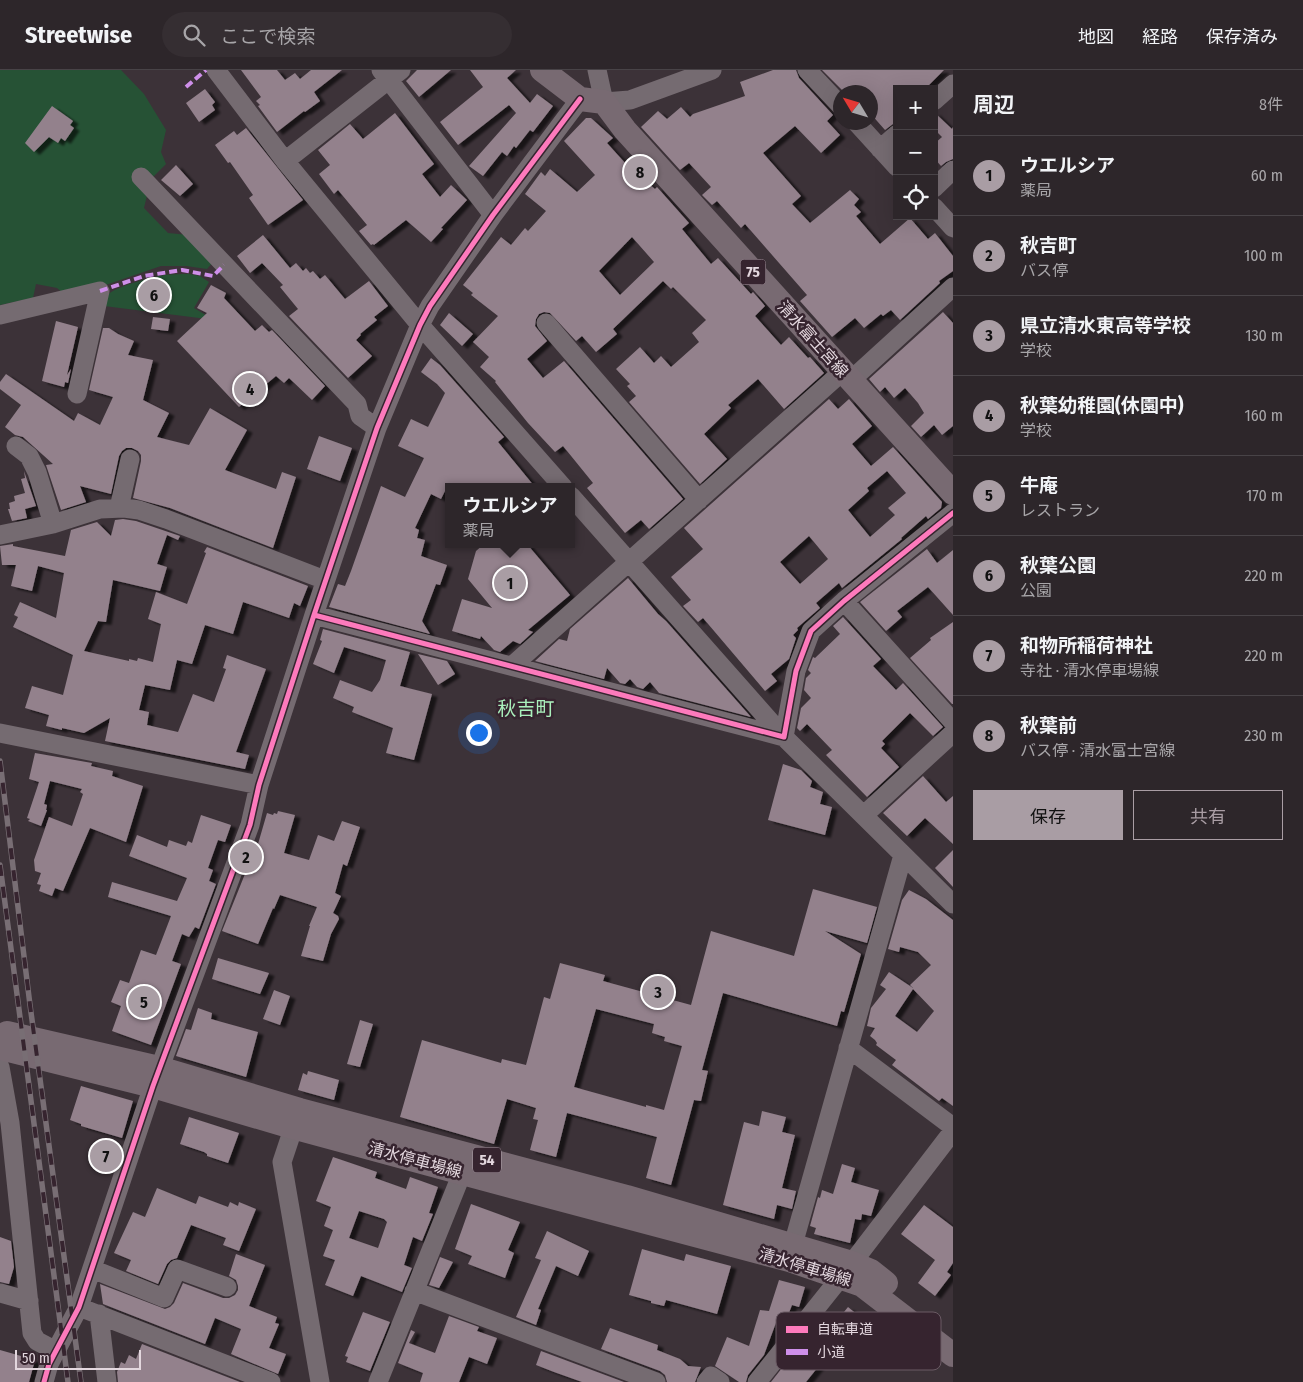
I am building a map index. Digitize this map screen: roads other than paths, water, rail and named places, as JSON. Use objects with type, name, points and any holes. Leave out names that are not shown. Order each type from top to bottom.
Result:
[{"type":"main road","points":[[542,70],[580,99],[604,102]]},
{"type":"main road","name":"清水富士宮線","points":[[604,102],[625,130],[953,493]]},
{"type":"main road","name":"清水停車場線","points":[[0,1032],[296,1118],[462,1174],[791,1253]]},
{"type":"main road","name":"清水停車場線","points":[[0,1048],[156,1077]]},
{"type":"main road","name":"清水停車場線","points":[[296,1118],[627,1198],[846,1270],[871,1271],[924,1312]]},
{"type":"main road","name":"清水停車場線","points":[[846,1270],[897,1312]]},
{"type":"main road","name":"清水停車場線","points":[[941,1326],[953,1335]]},
{"type":"main road","name":"清水停車場線","points":[[941,1346],[953,1355]]},
{"type":"street","points":[[216,70],[285,161],[420,325],[559,483]]},
{"type":"street","points":[[597,70],[604,102],[630,100],[712,70]]},
{"type":"street","points":[[807,70],[833,98]]},
{"type":"street","points":[[285,161],[390,73],[493,215]]},
{"type":"street","points":[[938,97],[953,84]]},
{"type":"street","points":[[44,1382],[49,1364],[80,1307],[156,1077],[250,825],[259,785],[377,428],[420,325],[430,306],[493,215],[580,99]]},
{"type":"street","points":[[863,130],[893,163]]},
{"type":"street","points":[[880,149],[893,138]]},
{"type":"street","points":[[938,184],[953,170]]},
{"type":"street","points":[[141,177],[357,404],[360,416],[377,428]]},
{"type":"street","points":[[938,211],[953,228]]},
{"type":"street","points":[[512,666],[699,500],[953,287]]},
{"type":"street","points":[[0,315],[100,291],[77,394]]},
{"type":"street","points":[[546,323],[699,500]]},
{"type":"street","points":[[16,446],[29,456],[37,472],[53,524]]},
{"type":"street","points":[[119,508],[130,459]]},
{"type":"street","points":[[575,501],[784,737],[953,904]]},
{"type":"street","points":[[0,534],[53,524],[100,509],[139,510],[166,518],[326,580]]},
{"type":"street","points":[[784,737],[796,671],[811,631],[953,513]]},
{"type":"street","points":[[844,602],[953,722]]},
{"type":"street","points":[[314,615],[784,737]]},
{"type":"street","points":[[0,733],[259,785]]},
{"type":"street","points":[[864,815],[953,733]]},
{"type":"street","points":[[791,1253],[903,855]]},
{"type":"street","points":[[813,1312],[953,1129],[848,1048]]},
{"type":"street","points":[[0,1067],[5,1122],[32,1333],[37,1341],[56,1351]]},
{"type":"street","points":[[296,1118],[282,1162],[320,1382]]},
{"type":"street","points":[[378,1382],[462,1174]]},
{"type":"street","points":[[92,1269],[164,1298],[177,1269],[227,1287]]},
{"type":"street","points":[[414,1291],[656,1382]]},
{"type":"street","points":[[0,1292],[28,1301]]},
{"type":"street","points":[[80,1307],[99,1314],[227,1374],[271,1382]]},
{"type":"street","points":[[99,1314],[107,1382]]},
{"type":"street","points":[[757,1382],[776,1358]]},
{"type":"street","points":[[706,1382],[711,1376],[720,1382]]},
{"type":"railway","points":[[0,761],[30,1005],[81,1382]]},
{"type":"railway","points":[[0,865],[68,1382]]},
{"type":"place","name":"秋葉前","points":[[640,172]]},
{"type":"place","name":"秋葉公園","points":[[154,295]]},
{"type":"place","name":"秋葉幼稚園(休園中)","points":[[250,389]]},
{"type":"place","name":"ウエルシア","points":[[510,583]]},
{"type":"place","name":"秋吉町","points":[[246,857]]},
{"type":"place","name":"県立清水東高等学校","points":[[658,992]]},
{"type":"place","name":"牛庵","points":[[144,1002]]},
{"type":"place","name":"和物所稲荷神社","points":[[106,1156]]},
{"type":"district","name":"秋吉町","points":[[526,708]]}]
